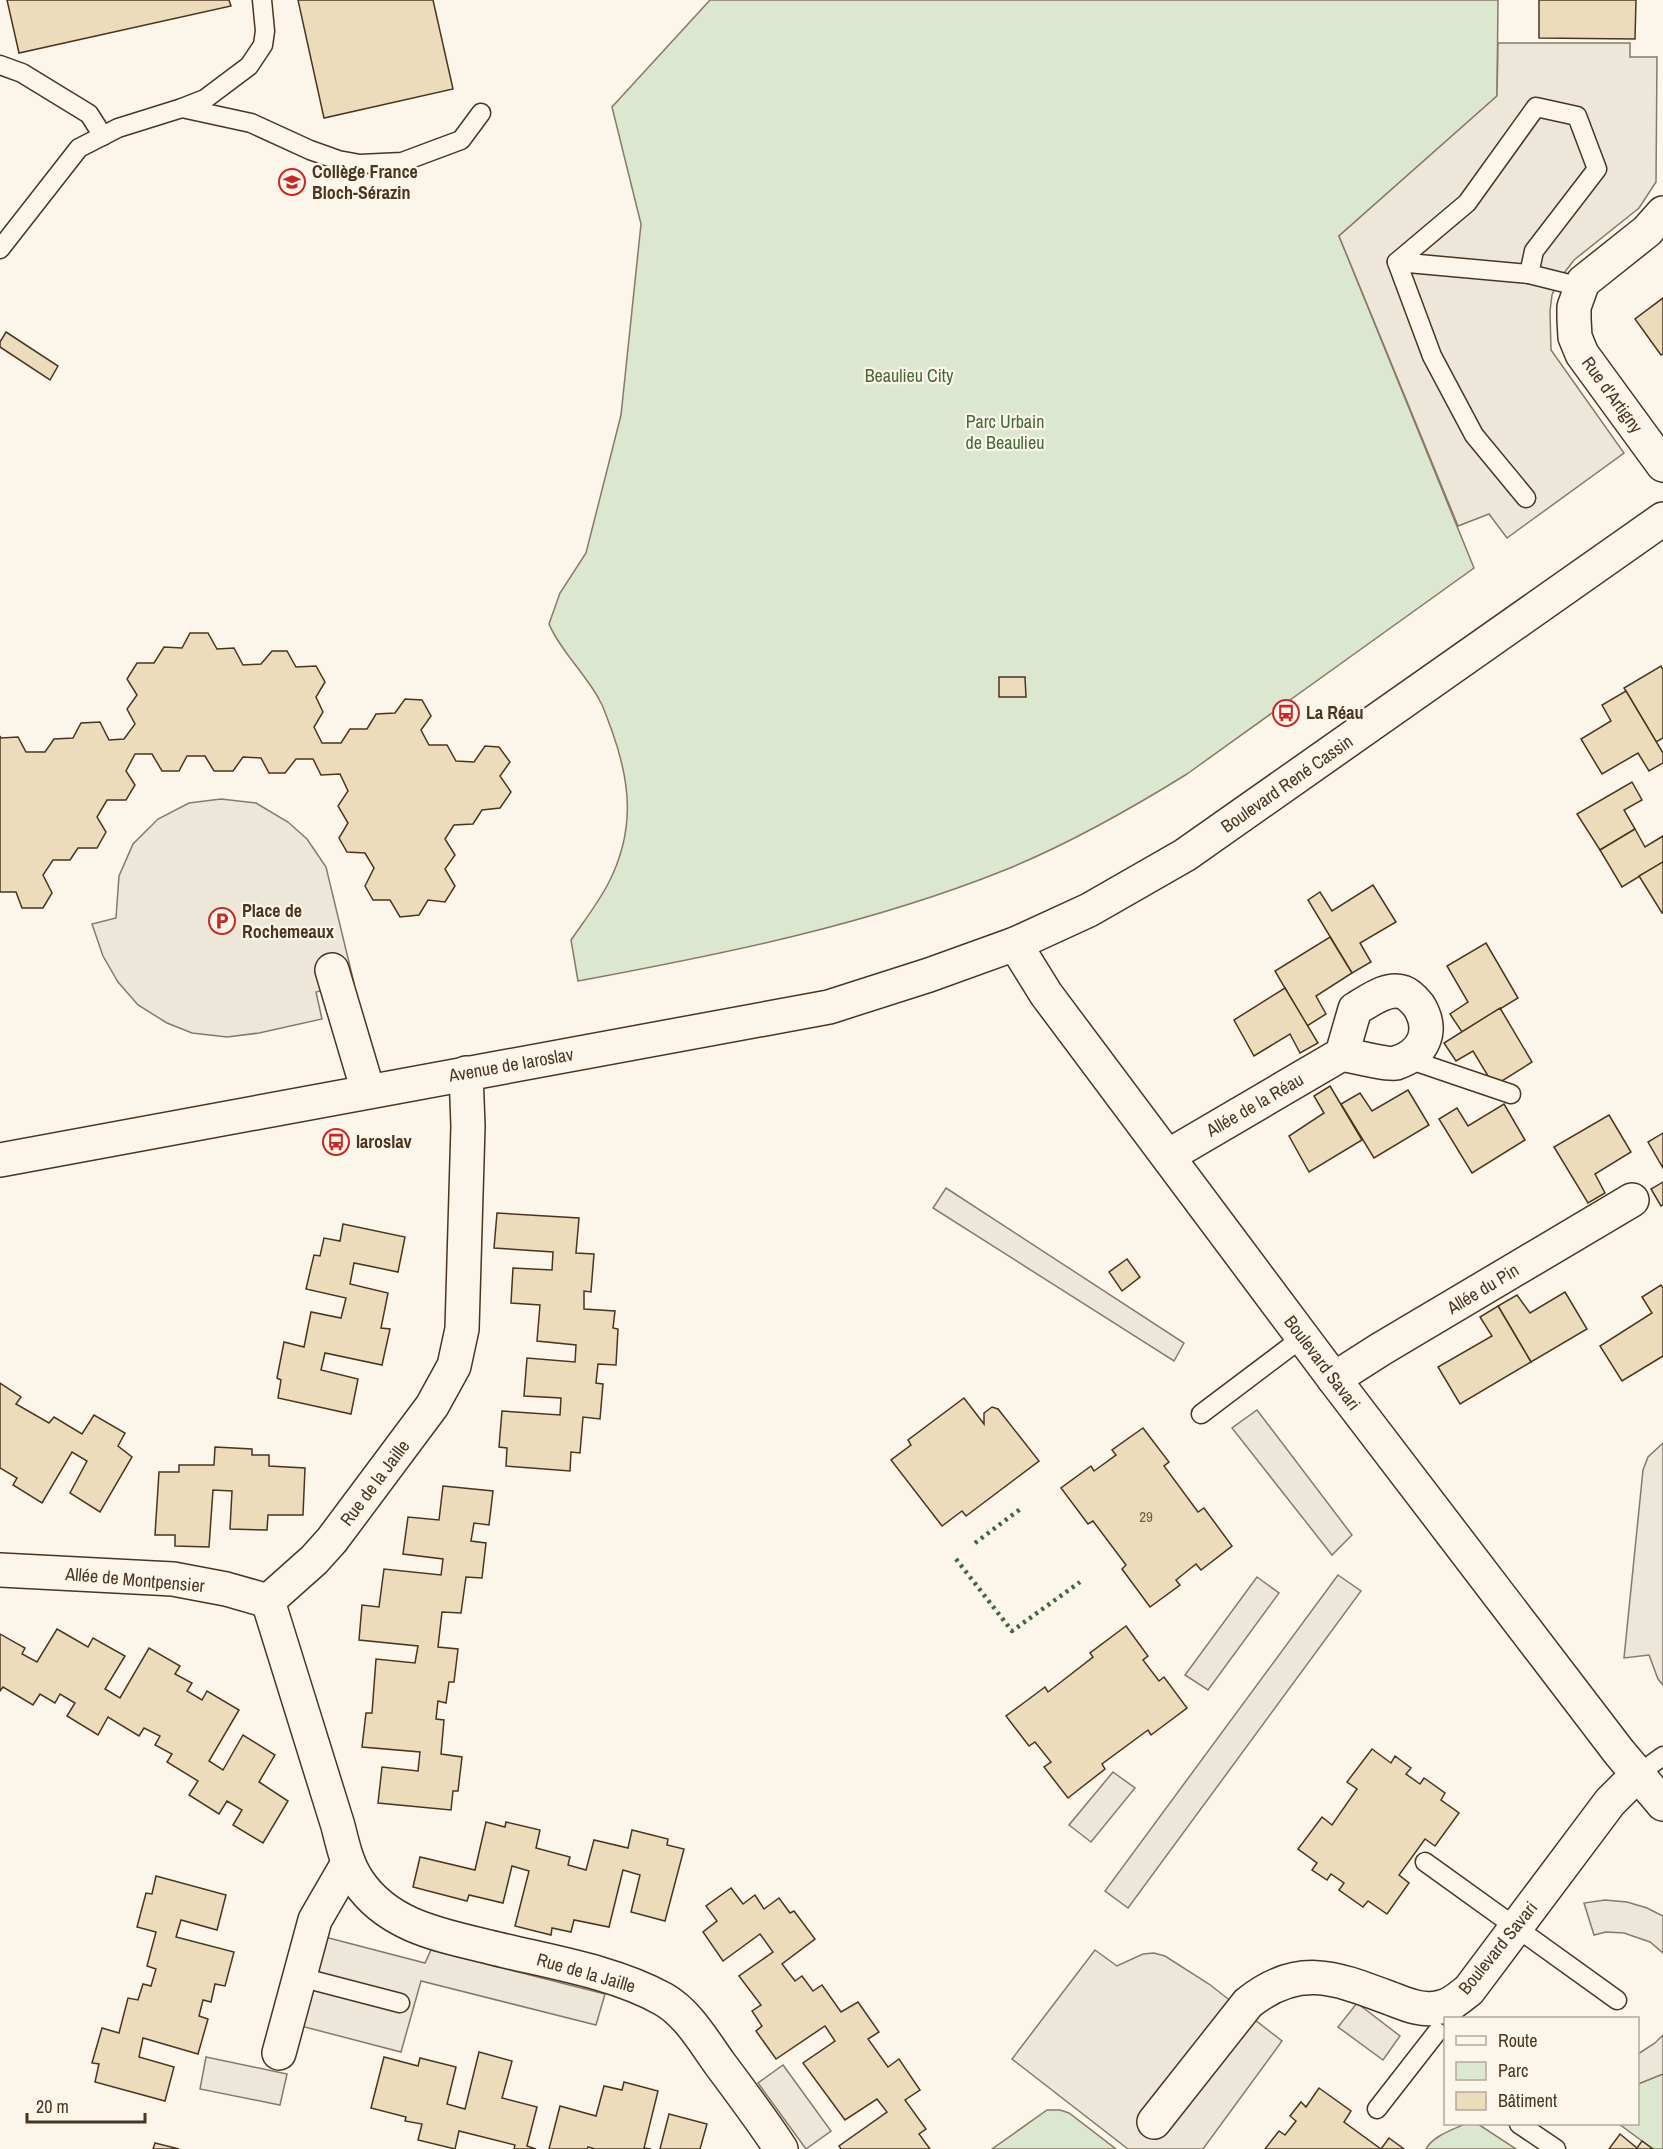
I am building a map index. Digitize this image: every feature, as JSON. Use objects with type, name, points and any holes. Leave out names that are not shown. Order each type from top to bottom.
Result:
[{"type":"street","points":[[1581,287],[1590,275],[1647,231],[1663,213]]},
{"type":"street","name":"Rue d'Artigny","points":[[1581,287],[1574,319],[1575,337],[1580,349],[1663,465]]},
{"type":"street","name":"Boulevard René Cassin","points":[[1015,944],[1089,910],[1185,855],[1663,519]]},
{"type":"street","name":"Avenue de Iaroslav","points":[[0,1160],[829,1007],[1015,944]]},
{"type":"street","name":"Boulevard Savari","points":[[1015,944],[1046,994],[1334,1379],[1619,1752],[1651,1765]]},
{"type":"street","points":[[332,970],[368,1091]]},
{"type":"street","points":[[1401,991],[1415,1000],[1425,1016],[1427,1033],[1418,1051],[1394,1064],[1342,1054],[1355,1009],[1381,994],[1401,991]]},
{"type":"street","name":"Allée de la Réau","points":[[1168,1156],[1342,1054]]},
{"type":"street","name":"Rue de la Jaille","points":[[466,1074],[468,1126],[462,1329],[454,1366],[432,1406],[332,1540],[314,1560],[268,1601],[348,1863],[358,1882],[377,1904],[395,1917],[433,1934],[596,1973],[646,1990],[665,2001],[681,2013],[696,2032],[781,2149]]},
{"type":"street","name":"Allée du Pin","points":[[1334,1379],[1632,1200]]},
{"type":"street","name":"Allée de Montpensier","points":[[0,1570],[173,1579],[226,1588],[268,1601]]},
{"type":"street","name":"Boulevard Savari","points":[[1651,1765],[1663,1804]]},
{"type":"street","name":"Boulevard Savari","points":[[1154,2122],[1248,2003],[1265,1990],[1279,1984],[1298,1978],[1319,1977],[1340,1980],[1415,2007],[1437,2027],[1442,2007],[1469,1990],[1610,1802],[1651,1765]]},
{"type":"street","points":[[279,2053],[315,1920],[348,1863]]},
{"type":"lane","points":[[0,249],[79,148],[118,128],[205,99],[249,66],[263,45],[265,31],[262,0]]},
{"type":"lane","points":[[0,65],[22,73],[89,114],[103,136]]},
{"type":"lane","points":[[1397,262],[1467,203],[1536,107],[1577,116],[1597,169],[1534,251],[1529,274]]},
{"type":"lane","points":[[182,108],[251,123],[310,150],[338,160],[360,164],[402,162],[461,140],[481,113]]},
{"type":"lane","points":[[1397,262],[1529,274],[1581,287]]},
{"type":"lane","points":[[1397,262],[1432,356],[1474,435],[1526,498]]},
{"type":"lane","points":[[1405,1058],[1511,1094]]},
{"type":"lane","points":[[1201,1414],[1304,1337]]},
{"type":"lane","points":[[1425,1862],[1617,2000]]},
{"type":"lane","points":[[300,1977],[400,2003]]},
{"type":"lane","points":[[1377,2109],[1437,2027]]},
{"type":"lane","points":[[1520,2125],[1556,2149]]},
{"type":"green space","name":"Parc Urbain de Beaulieu","points":[[710,0],[1498,0],[1497,96],[1339,236],[1474,568],[1187,774],[1121,813],[1052,849],[1005,870],[953,889],[848,922],[741,949],[578,981],[571,940],[601,897],[617,863],[626,825],[626,788],[618,751],[602,704],[560,644],[549,624],[560,593],[586,553],[621,415],[641,224],[612,107]]},
{"type":"green space","points":[[1663,2074],[1663,2149],[1653,2149],[1620,2125],[1639,2125],[1639,2084]]},
{"type":"green space","points":[[1047,2110],[1069,2113],[1116,2149],[992,2149]]},
{"type":"green space","points":[[1463,2125],[1480,2125],[1516,2149],[1426,2149],[1429,2144]]},
{"type":"shaded area","points":[[1498,43],[1630,43],[1630,57],[1657,57],[1656,182],[1639,208],[1574,260],[1558,281],[1552,295],[1550,311],[1551,350],[1624,453],[1507,538],[1489,514],[1458,526],[1339,236],[1497,96]]},
{"type":"shaded area","name":"Place de Rochemeaux","points":[[221,799],[256,803],[288,822],[307,839],[326,867],[354,983],[316,992],[322,1019],[259,1033],[227,1037],[192,1033],[167,1023],[138,1005],[118,982],[103,956],[92,924],[116,918],[119,876],[133,844],[158,819],[189,803]]},
{"type":"shaded area","points":[[946,1188],[1184,1343],[1174,1361],[933,1208]]},
{"type":"shaded area","points":[[1257,1410],[1352,1535],[1332,1555],[1232,1428]]},
{"type":"shaded area","points":[[1663,1443],[1663,1685],[1658,1679],[1649,1655],[1624,1658],[1643,1470],[1648,1457]]},
{"type":"shaded area","points":[[1338,1575],[1361,1591],[1128,1908],[1105,1891]]},
{"type":"shaded area","points":[[1257,1577],[1279,1593],[1208,1690],[1185,1675]]},
{"type":"shaded area","points":[[1113,1772],[1135,1788],[1091,1842],[1069,1825]]},
{"type":"shaded area","points":[[1605,1900],[1627,1902],[1663,1916],[1663,1953],[1650,1942],[1624,1933],[1606,1932],[1594,1935],[1584,1903]]},
{"type":"shaded area","points":[[325,1937],[425,1963],[431,1950],[605,1994],[596,2025],[421,1981],[401,2052],[301,2026]]},
{"type":"shaded area","points":[[1095,1950],[1117,1966],[1143,1954],[1154,1953],[1165,1956],[1209,1984],[1282,2041],[1203,2149],[1128,2149],[1012,2059]]},
{"type":"shaded area","points":[[1357,2003],[1400,2036],[1383,2060],[1338,2027]]},
{"type":"shaded area","points":[[1663,2035],[1663,2074],[1639,2084],[1639,2053]]},
{"type":"shaded area","points":[[206,2057],[287,2074],[280,2105],[200,2089]]},
{"type":"shaded area","points":[[783,2065],[831,2131],[806,2149],[758,2083]]},
{"type":"building","points":[[7,0],[229,0],[231,6],[19,53]]},
{"type":"building","points":[[298,0],[433,0],[453,89],[324,118]]},
{"type":"building","points":[[1539,0],[1636,0],[1635,39],[1539,38]]},
{"type":"building","points":[[1663,298],[1663,354],[1661,355],[1635,319]]},
{"type":"building","points":[[6,332],[58,366],[50,380],[0,347],[0,342]]},
{"type":"building","points":[[190,633],[208,633],[217,649],[234,648],[243,665],[261,664],[272,651],[287,651],[296,667],[316,666],[325,682],[316,697],[323,712],[314,727],[322,743],[341,743],[350,729],[367,729],[376,714],[395,713],[405,699],[422,700],[431,716],[421,730],[429,745],[447,745],[456,761],[474,762],[485,746],[499,747],[510,762],[500,776],[511,792],[500,808],[482,810],[473,824],[454,825],[445,839],[455,855],[445,869],[455,886],[445,902],[428,900],[419,915],[400,917],[390,900],[373,900],[365,886],[374,868],[365,853],[347,852],[339,838],[348,823],[338,806],[348,791],[340,774],[321,775],[313,759],[296,759],[285,773],[269,773],[261,758],[243,757],[233,771],[214,771],[205,756],[187,756],[179,771],[162,771],[152,754],[135,754],[126,771],[135,785],[126,800],[107,800],[97,817],[106,832],[97,848],[78,848],[70,860],[53,860],[43,875],[52,893],[43,908],[22,908],[16,892],[0,892],[0,736],[1,738],[18,737],[26,752],[45,752],[54,739],[73,738],[81,723],[100,722],[109,740],[124,739],[135,724],[127,709],[137,695],[127,679],[137,663],[154,663],[164,647],[182,648]]},
{"type":"building","points":[[1661,666],[1663,670],[1663,738],[1656,742],[1624,688]]},
{"type":"building","points":[[999,677],[1025,677],[1026,697],[999,697]]},
{"type":"building","points":[[1626,691],[1663,753],[1663,763],[1649,771],[1638,753],[1602,774],[1581,739],[1611,721],[1602,705]]},
{"type":"building","points":[[1632,782],[1642,800],[1624,810],[1635,829],[1600,850],[1577,814]]},
{"type":"building","points":[[1635,829],[1645,847],[1663,836],[1663,862],[1622,887],[1600,850]]},
{"type":"building","points":[[1663,862],[1663,913],[1662,913],[1639,876]]},
{"type":"building","points":[[1373,885],[1396,922],[1360,943],[1371,962],[1352,973],[1308,900],[1320,892],[1332,911]]},
{"type":"building","points":[[1330,937],[1352,973],[1316,996],[1326,1014],[1307,1026],[1275,971]]},
{"type":"building","points":[[1486,943],[1518,998],[1462,1032],[1450,1014],[1468,1002],[1447,966]]},
{"type":"building","points":[[1285,988],[1318,1043],[1300,1053],[1290,1034],[1254,1056],[1234,1020]]},
{"type":"building","points":[[1500,1008],[1532,1062],[1494,1086],[1473,1051],[1456,1061],[1444,1043]]},
{"type":"building","points":[[1330,1086],[1362,1140],[1309,1172],[1289,1136],[1324,1113],[1314,1096]]},
{"type":"building","points":[[1408,1090],[1429,1125],[1374,1158],[1341,1104],[1360,1093],[1372,1111]]},
{"type":"building","points":[[1504,1104],[1525,1140],[1472,1173],[1439,1119],[1457,1108],[1468,1126]]},
{"type":"building","points":[[1609,1115],[1631,1152],[1595,1174],[1605,1193],[1588,1203],[1554,1147]]},
{"type":"building","points":[[1663,1133],[1663,1168],[1648,1142]]},
{"type":"building","points":[[1663,1182],[1663,1205],[1661,1206],[1651,1189]]},
{"type":"building","points":[[497,1213],[579,1218],[576,1253],[594,1254],[591,1292],[584,1291],[584,1309],[615,1311],[613,1328],[618,1329],[616,1365],[598,1364],[596,1383],[603,1384],[600,1419],[583,1417],[580,1453],[571,1452],[570,1471],[506,1466],[507,1448],[499,1447],[502,1411],[560,1415],[561,1398],[524,1396],[527,1358],[575,1362],[576,1345],[537,1341],[540,1305],[511,1303],[513,1268],[552,1270],[553,1252],[494,1248]]},
{"type":"building","points":[[343,1224],[405,1237],[398,1272],[354,1263],[350,1284],[388,1293],[381,1328],[390,1329],[382,1365],[325,1353],[321,1370],[358,1379],[351,1414],[278,1398],[281,1380],[277,1378],[284,1342],[304,1347],[311,1312],[341,1318],[346,1298],[306,1289],[314,1255],[320,1256],[324,1238],[340,1241]]},
{"type":"building","points":[[1127,1259],[1140,1277],[1122,1291],[1109,1272]]},
{"type":"building","points":[[1661,1285],[1663,1288],[1663,1356],[1622,1381],[1600,1346],[1652,1313],[1642,1297]]},
{"type":"building","points":[[1565,1292],[1587,1329],[1531,1362],[1498,1306],[1517,1295],[1530,1313]]},
{"type":"building","points":[[1498,1306],[1531,1362],[1460,1404],[1438,1367],[1492,1336],[1480,1317]]},
{"type":"building","points":[[0,1383],[21,1397],[16,1404],[49,1423],[54,1417],[82,1434],[94,1415],[125,1433],[118,1446],[132,1457],[100,1512],[70,1493],[87,1461],[72,1452],[42,1503],[13,1485],[17,1478],[0,1468]]},
{"type":"building","points":[[964,1398],[984,1424],[984,1413],[992,1407],[998,1409],[1039,1461],[966,1516],[962,1511],[942,1526],[891,1460],[911,1445],[908,1440]]},
{"type":"building","points":[[1143,1428],[1169,1462],[1164,1466],[1198,1512],[1204,1508],[1232,1546],[1201,1570],[1196,1564],[1176,1580],[1180,1585],[1150,1607],[1122,1569],[1126,1565],[1093,1521],[1088,1524],[1061,1488],[1091,1466],[1094,1471],[1116,1455],[1112,1450]]},
{"type":"building","points":[[215,1447],[252,1449],[252,1455],[269,1455],[269,1466],[305,1468],[303,1515],[268,1515],[267,1530],[230,1529],[232,1491],[213,1490],[209,1547],[175,1546],[175,1535],[155,1535],[159,1472],[179,1472],[179,1465],[214,1465]]},
{"type":"building","points":[[443,1486],[493,1491],[489,1525],[474,1523],[471,1541],[486,1543],[482,1578],[466,1577],[461,1613],[442,1612],[438,1647],[458,1649],[454,1682],[449,1682],[446,1703],[438,1701],[436,1719],[444,1720],[441,1754],[462,1757],[458,1791],[453,1791],[451,1810],[378,1803],[382,1767],[418,1771],[420,1752],[362,1747],[366,1713],[372,1713],[376,1659],[415,1663],[418,1646],[359,1640],[362,1605],[379,1607],[384,1569],[441,1575],[443,1559],[403,1554],[408,1517],[439,1520]]},
{"type":"building","points":[[1126,1626],[1148,1656],[1143,1660],[1159,1681],[1164,1677],[1187,1708],[1151,1735],[1148,1730],[1102,1764],[1105,1769],[1068,1798],[1044,1767],[1051,1762],[1035,1742],[1029,1746],[1006,1716],[1045,1687],[1048,1692],[1093,1657],[1090,1653]]},
{"type":"building","points":[[57,1629],[88,1647],[93,1638],[125,1656],[105,1689],[120,1698],[149,1648],[180,1666],[175,1674],[192,1683],[187,1691],[202,1700],[207,1691],[239,1710],[209,1761],[223,1770],[243,1735],[275,1755],[259,1782],[288,1801],[263,1843],[233,1825],[242,1810],[227,1801],[219,1814],[189,1795],[198,1781],[167,1762],[172,1754],[155,1745],[160,1736],[144,1728],[139,1736],[108,1717],[98,1735],[67,1716],[75,1703],[60,1694],[55,1703],[40,1694],[33,1705],[3,1687],[0,1691],[0,1634],[25,1648],[22,1654],[37,1662]]},
{"type":"building","points":[[1372,1749],[1391,1763],[1395,1756],[1411,1768],[1406,1774],[1420,1784],[1424,1778],[1445,1793],[1441,1800],[1459,1813],[1435,1846],[1425,1839],[1399,1875],[1409,1883],[1387,1914],[1368,1901],[1363,1907],[1339,1890],[1344,1883],[1331,1874],[1327,1880],[1312,1870],[1317,1863],[1298,1849],[1322,1817],[1332,1825],[1357,1789],[1347,1782]]},
{"type":"building","points":[[486,1822],[505,1827],[506,1822],[540,1830],[536,1848],[570,1857],[568,1865],[586,1870],[594,1840],[628,1848],[632,1830],[668,1839],[667,1845],[684,1849],[665,1921],[631,1912],[640,1875],[623,1870],[609,1927],[574,1920],[571,1932],[552,1928],[551,1935],[515,1926],[529,1871],[512,1866],[503,1903],[469,1895],[467,1901],[413,1887],[420,1857],[475,1870]]},
{"type":"building","points":[[156,1876],[226,1895],[217,1930],[181,1920],[176,1937],[234,1952],[225,1986],[215,1984],[211,2002],[203,2000],[199,2016],[208,2019],[198,2054],[143,2038],[139,2057],[174,2067],[165,2101],[95,2082],[99,2064],[92,2063],[102,2028],[119,2033],[128,1998],[138,2000],[143,1984],[151,1986],[156,1969],[147,1966],[156,1932],[137,1927],[146,1893],[152,1894]]},
{"type":"building","points":[[731,1888],[743,1904],[755,1895],[764,1909],[779,1898],[790,1913],[794,1911],[815,1939],[782,1964],[795,1981],[802,1976],[813,1991],[822,1985],[841,2012],[858,2002],[879,2032],[868,2039],[888,2067],[899,2059],[920,2090],[905,2100],[926,2129],[919,2134],[930,2149],[841,2149],[839,2146],[887,2112],[877,2099],[845,2120],[803,2063],[835,2041],[825,2026],[776,2059],[756,2031],[762,2026],[752,2011],[761,2005],[739,1976],[773,1952],[760,1934],[723,1961],[703,1932],[717,1921],[706,1906]]},
{"type":"building","points":[[479,2052],[512,2061],[502,2098],[537,2107],[527,2146],[536,2149],[514,2149],[515,2145],[459,2131],[455,2149],[418,2140],[422,2124],[405,2121],[406,2117],[371,2108],[384,2057],[418,2066],[420,2058],[456,2067],[447,2104],[465,2109]]},
{"type":"building","points":[[624,2082],[658,2091],[644,2148],[651,2149],[588,2147],[587,2149],[549,2149],[560,2106],[596,2116],[604,2086],[622,2090]]},
{"type":"building","points":[[1319,2088],[1351,2111],[1344,2122],[1381,2149],[1265,2149],[1279,2131],[1285,2135],[1296,2121],[1290,2116],[1301,2102],[1306,2107]]},
{"type":"building","points":[[669,2114],[707,2124],[700,2149],[660,2149]]},
{"type":"building","points":[[1620,2134],[1637,2148],[1642,2141],[1653,2149],[1609,2149]]},
{"type":"building","points":[[1389,2138],[1404,2149],[1381,2149]]},
{"type":"building","points":[[155,2143],[179,2149],[153,2149]]},
{"type":"hedge","points":[[975,1543],[1023,1507]]},
{"type":"hedge","points":[[956,1559],[1012,1631],[1080,1582]]},
{"type":"place","name":"Collège France Bloch-Sérazin","points":[[292,182]]},
{"type":"place","name":"La Réau","points":[[1286,713]]},
{"type":"place","name":"Place de Rochemeaux","points":[[222,921]]},
{"type":"place","name":"Iaroslav","points":[[336,1142]]},
{"type":"park label","name":"Beaulieu City","points":[[909,376]]}]
